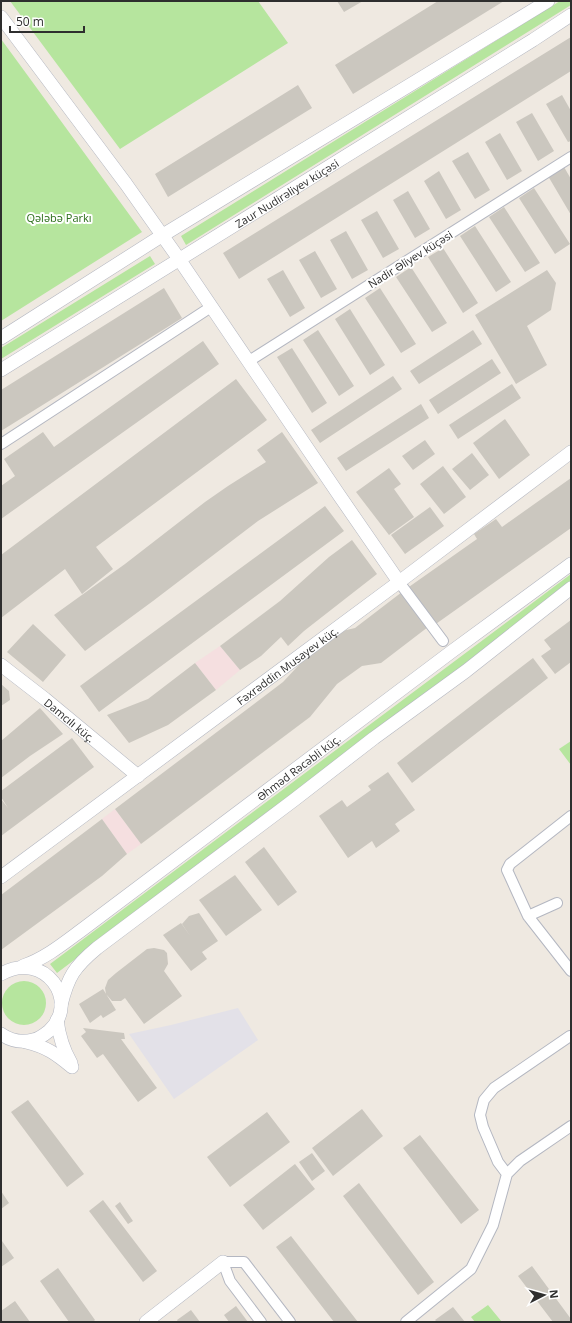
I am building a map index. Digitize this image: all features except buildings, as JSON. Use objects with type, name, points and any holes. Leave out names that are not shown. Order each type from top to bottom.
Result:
[{"type":"street","points":[[1,338],[163,235],[548,1]]},
{"type":"street","name":"Zaur Nudirəliyev küçəsi","points":[[1,370],[571,15]]},
{"type":"street","points":[[1,17],[163,235],[338,495],[399,582],[443,641]]},
{"type":"street","name":"Nadir Əliyev küçəsi","points":[[249,361],[571,157]]},
{"type":"street","points":[[1,444],[211,307]]},
{"type":"street","name":"Fəxrəddin Musayev küç.","points":[[1,877],[399,582],[571,452]]},
{"type":"street","name":"Əhməd Rəcəbli küç.","points":[[9,969],[37,961],[50,954],[438,661],[571,564]]},
{"type":"street","points":[[1,1039],[21,1041],[36,1039],[45,1035],[57,1020],[70,977],[78,966],[97,948],[374,738],[466,671],[571,588]]},
{"type":"street","name":"Damcılı küç.","points":[[1,665],[45,699],[138,776]]},
{"type":"street","points":[[571,816],[510,864],[507,870],[528,916],[571,971]]},
{"type":"street","points":[[528,916],[557,903]]},
{"type":"street","points":[[9,969],[33,968],[42,972],[50,978],[56,986],[61,1005]]},
{"type":"street","points":[[1,1034],[6,1038],[41,1046],[55,1053],[72,1067],[63,1050],[57,1020]]},
{"type":"street","points":[[507,1174],[498,1162],[483,1127],[480,1115],[484,1100],[494,1088],[570,1036]]},
{"type":"street","points":[[406,1322],[471,1269],[493,1225],[507,1174],[520,1161],[571,1126]]},
{"type":"street","points":[[146,1322],[223,1262],[244,1262],[290,1322]]},
{"type":"street","points":[[223,1262],[230,1281],[261,1322]]},
{"type":"shaded area","points":[[220,646],[240,670],[216,690],[195,663]]},
{"type":"shaded area","points":[[115,809],[141,844],[127,854],[102,819]]},
{"type":"shaded area","points":[[238,1008],[258,1040],[174,1099],[129,1034],[171,1025]]},
{"type":"green space","points":[[10,1],[258,1],[288,43],[120,149]]},
{"type":"green space","points":[[560,1],[571,1],[571,5],[186,245],[181,236]]},
{"type":"green space","name":"Qələbə Parkı","points":[[1,39],[142,232],[1,321]]},
{"type":"green space","points":[[150,256],[155,264],[1,359],[1,348]]},
{"type":"green space","points":[[571,574],[571,584],[57,973],[50,964]]},
{"type":"green space","points":[[571,741],[571,765],[559,749]]},
{"type":"green space","points":[[20,981],[28,981],[40,987],[46,999],[46,1007],[40,1019],[28,1025],[20,1025],[8,1019],[2,1007],[2,999],[8,987]]},
{"type":"green space","points":[[488,1305],[502,1322],[475,1322],[471,1317]]}]
